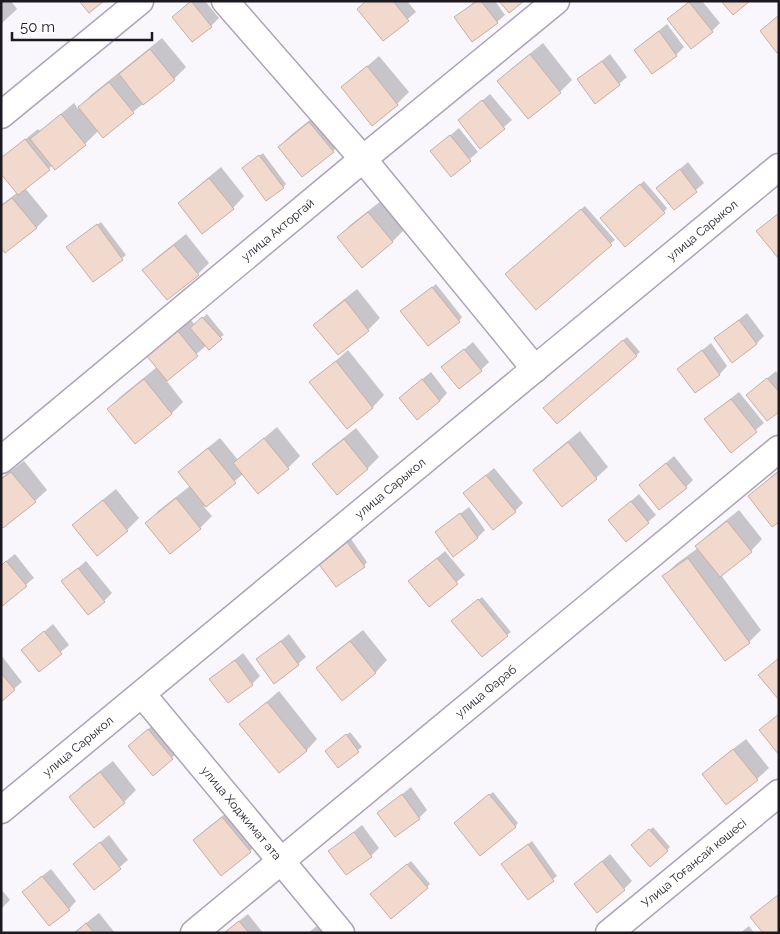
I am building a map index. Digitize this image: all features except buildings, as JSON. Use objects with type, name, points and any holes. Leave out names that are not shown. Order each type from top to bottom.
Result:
[{"type":"street","points":[[1,115],[140,1]]},
{"type":"street","points":[[225,1],[363,159],[535,368]]},
{"type":"street","name":"улица Акторгай","points":[[1,460],[556,1]]},
{"type":"street","name":"улица Сарыкол","points":[[1,810],[779,167]]},
{"type":"street","name":"улица Фараб","points":[[194,933],[779,449]]},
{"type":"street","name":"улица Ходжимат ата","points":[[142,694],[340,933]]},
{"type":"street","name":"Улица Тоғансай көшесі","points":[[609,933],[779,793]]}]
